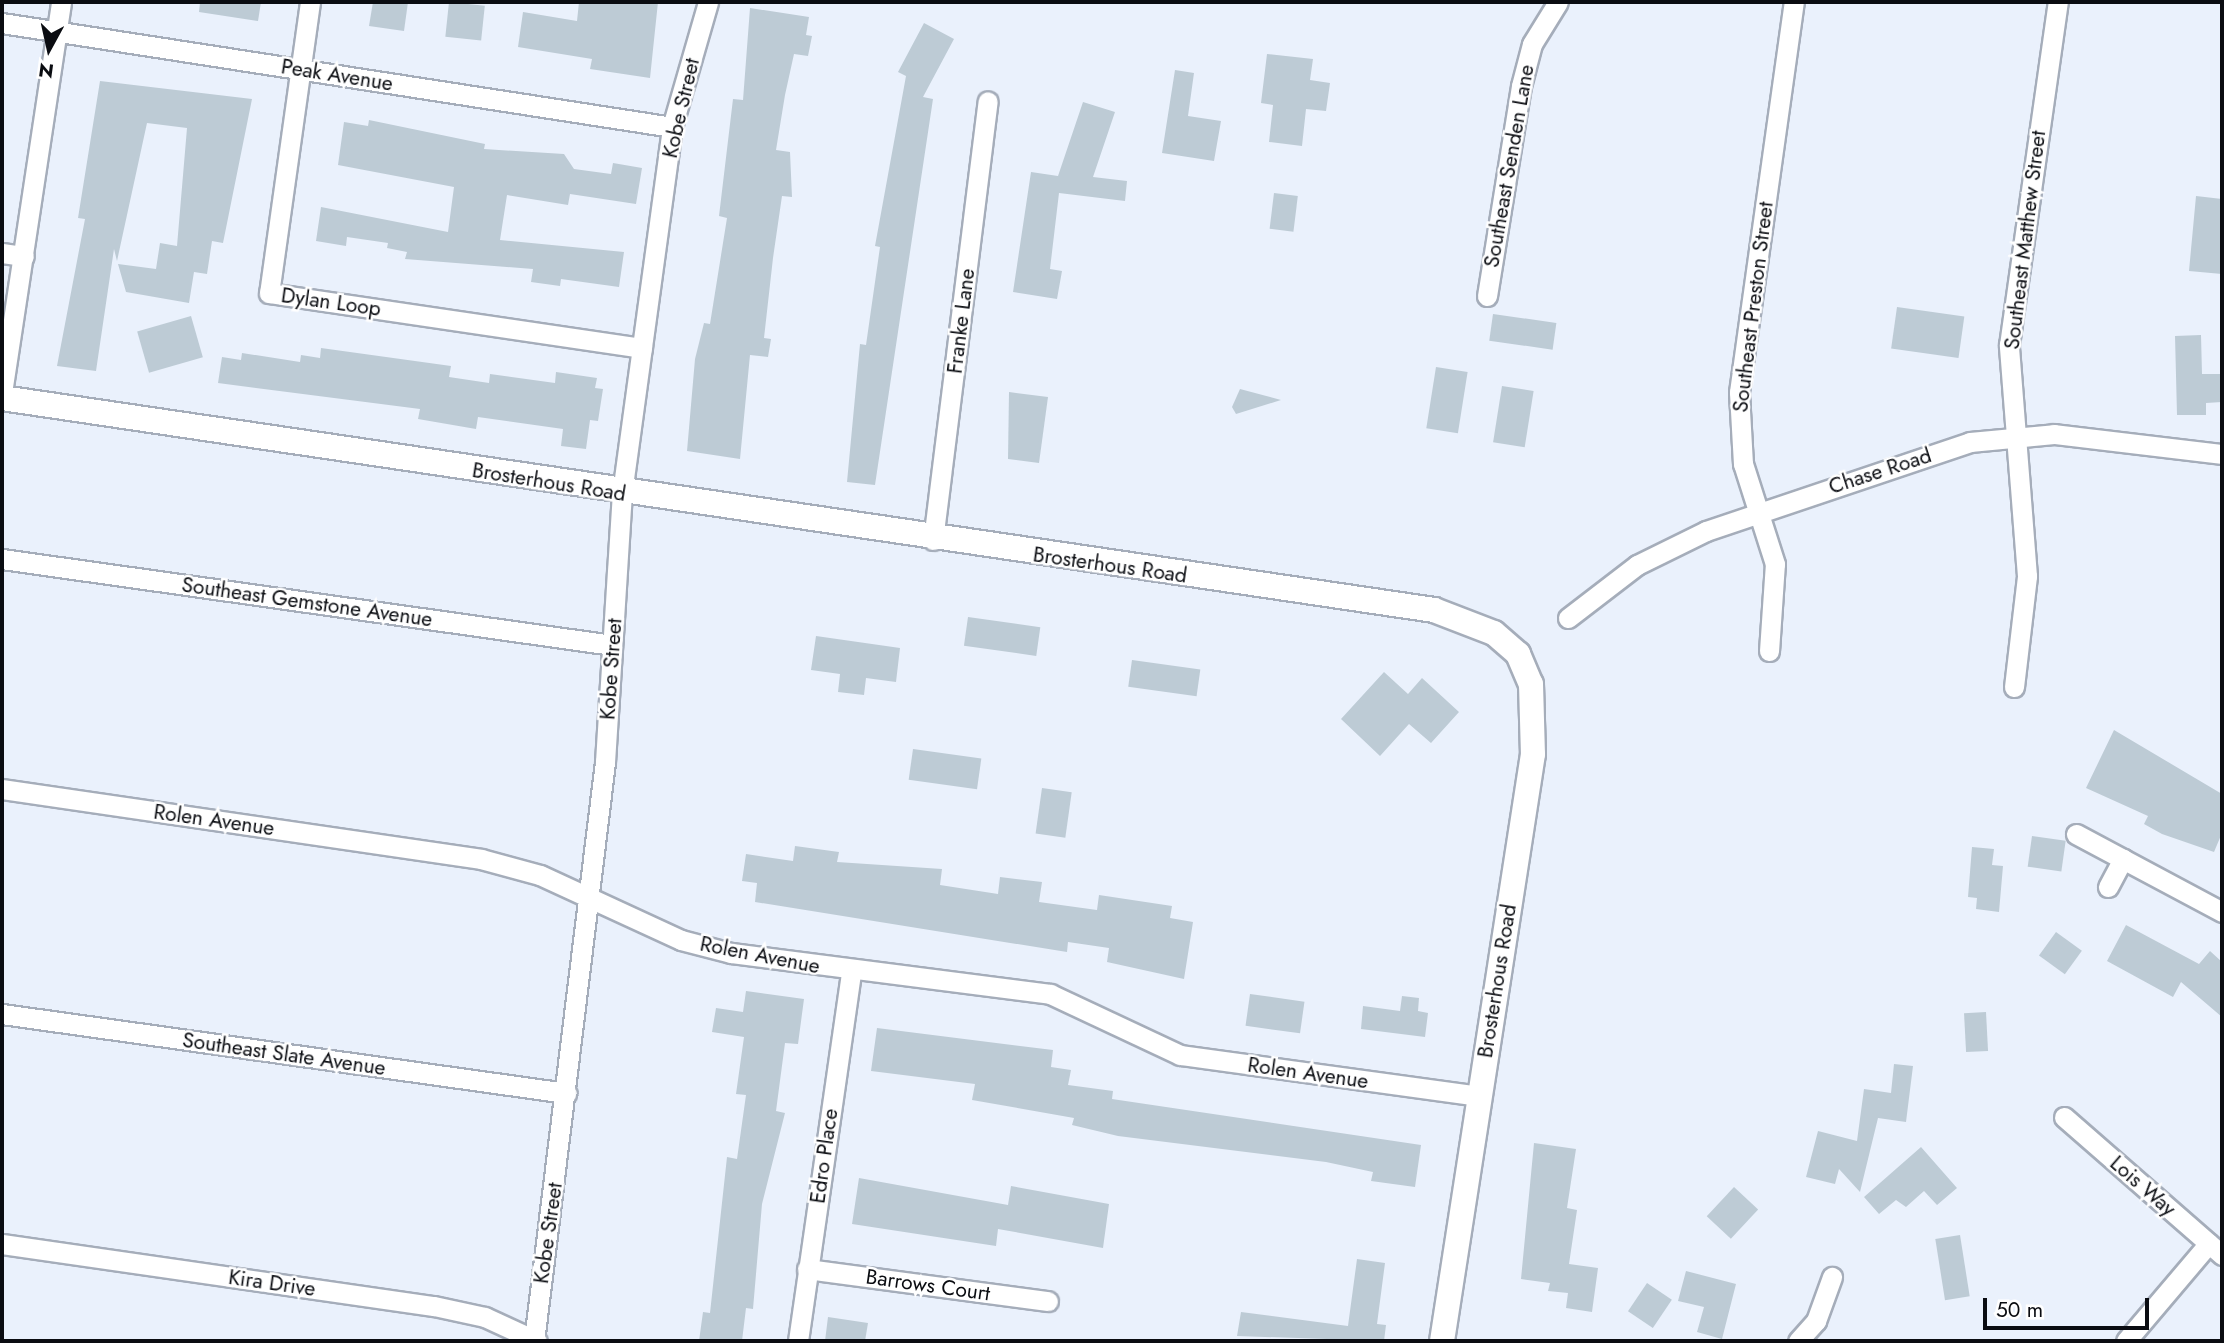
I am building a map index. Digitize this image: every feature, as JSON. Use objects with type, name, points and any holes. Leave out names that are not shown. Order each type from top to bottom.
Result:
[{"type":"street","points":[[2,393],[61,2]]},
{"type":"street","name":"Dylan Loop","points":[[310,2],[269,293],[642,348]]},
{"type":"street","name":"Kobe Street","points":[[535,1341],[589,897],[612,645],[622,493],[672,127],[708,2]]},
{"type":"street","name":"Southeast Senden Lane","points":[[1487,296],[1521,86],[1532,44],[1558,2]]},
{"type":"street","name":"Southeast Preston Street","points":[[1769,650],[1777,587],[1759,512],[1743,464],[1739,392],[1794,2]]},
{"type":"street","name":"Southeast Matthew Street","points":[[2014,687],[2027,600],[2019,436],[2008,345],[2058,2]]},
{"type":"street","name":"Peak Avenue","points":[[2,23],[672,127]]},
{"type":"street","name":"Franke Lane","points":[[933,540],[988,101]]},
{"type":"street","points":[[2,253],[24,256]]},
{"type":"street","name":"Brosterhous Road","points":[[2,398],[933,540],[1434,610],[1494,633],[1518,654],[1531,684],[1533,754],[1442,1341]]},
{"type":"street","name":"Chase Road","points":[[1568,618],[1637,565],[1759,512],[1970,442],[2054,434],[2222,454]]},
{"type":"street","name":"Southeast Gemstone Avenue","points":[[2,559],[612,645]]},
{"type":"street","name":"Rolen Avenue","points":[[2,789],[481,859],[589,897],[681,940],[850,971],[1050,994],[1180,1055],[1479,1097]]},
{"type":"street","points":[[2076,834],[2222,912]]},
{"type":"street","points":[[2108,887],[2123,859]]},
{"type":"street","name":"Edro Place","points":[[798,1341],[850,971]]},
{"type":"street","name":"Southeast Slate Avenue","points":[[2,1014],[566,1093]]},
{"type":"street","name":"Lois Way","points":[[2064,1117],[2216,1249]]},
{"type":"street","name":"Kira Drive","points":[[2,1244],[434,1306],[485,1317],[535,1341]]},
{"type":"street","points":[[2126,1341],[2216,1249]]},
{"type":"street","name":"Barrows Court","points":[[807,1269],[1048,1301]]},
{"type":"street","points":[[1798,1341],[1816,1321],[1832,1277]]},
{"type":"building","points":[[200,2],[261,2],[258,21],[199,12]]},
{"type":"building","points":[[373,2],[408,2],[404,31],[369,26]]},
{"type":"building","points":[[449,2],[485,6],[481,41],[445,37]]},
{"type":"building","points":[[579,2],[658,2],[650,78],[590,69],[592,59],[518,47],[523,12],[577,21]]},
{"type":"building","points":[[750,8],[809,17],[806,35],[812,36],[808,56],[794,54],[785,95],[776,150],[790,152],[792,197],[782,196],[764,338],[771,339],[768,357],[750,355],[740,459],[687,451],[695,359],[704,323],[710,324],[727,218],[719,216],[733,99],[743,100]]},
{"type":"building","points":[[924,23],[954,39],[923,97],[933,99],[875,485],[847,482],[860,344],[866,345],[880,247],[875,246],[906,76],[898,72]]},
{"type":"building","points":[[1267,54],[1313,59],[1310,80],[1330,83],[1326,111],[1306,109],[1302,146],[1269,142],[1273,105],[1261,103]]},
{"type":"building","points":[[1175,70],[1194,73],[1188,116],[1221,121],[1214,161],[1162,153]]},
{"type":"building","points":[[100,81],[252,99],[223,243],[212,241],[207,274],[194,272],[189,303],[126,292],[118,264],[156,269],[160,243],[177,246],[187,128],[147,123],[117,261],[114,249],[96,371],[57,366],[85,219],[78,218]]},
{"type":"building","points":[[1083,102],[1115,112],[1093,177],[1127,181],[1125,201],[1059,193],[1050,269],[1062,271],[1057,299],[1013,292],[1031,172],[1058,176]]},
{"type":"building","points":[[369,120],[485,144],[484,149],[564,154],[574,169],[611,174],[613,163],[642,168],[636,204],[570,194],[568,205],[507,195],[500,240],[624,252],[619,287],[561,279],[560,286],[531,282],[533,269],[405,259],[407,252],[387,248],[388,243],[347,237],[346,246],[316,241],[321,207],[448,232],[454,187],[338,165],[344,122],[368,126]]},
{"type":"building","points":[[1274,193],[1298,196],[1293,232],[1270,229]]},
{"type":"building","points":[[2196,196],[2222,199],[2222,274],[2189,271]]},
{"type":"building","points":[[1897,307],[1964,316],[1958,358],[1891,349]]},
{"type":"building","points":[[1493,314],[1556,323],[1553,350],[1489,341]]},
{"type":"building","points":[[191,316],[203,357],[149,373],[137,331]]},
{"type":"building","points":[[2201,335],[2202,374],[2222,374],[2222,402],[2206,403],[2206,415],[2177,415],[2175,336]]},
{"type":"building","points":[[321,348],[451,366],[449,377],[489,383],[490,374],[555,383],[556,372],[597,378],[595,388],[603,389],[598,421],[590,420],[586,449],[561,446],[563,429],[478,417],[476,429],[418,419],[420,409],[218,383],[222,357],[241,360],[242,353],[300,362],[301,355],[320,358]]},
{"type":"building","points":[[1436,367],[1468,372],[1458,433],[1426,428]]},
{"type":"building","points":[[1502,386],[1534,391],[1525,447],[1493,442]]},
{"type":"building","points":[[1240,389],[1281,400],[1236,414],[1232,407]]},
{"type":"building","points":[[1009,392],[1048,397],[1039,463],[1008,459]]},
{"type":"building","points":[[968,617],[1040,627],[1036,656],[964,646]]},
{"type":"building","points":[[816,636],[900,648],[896,682],[866,678],[864,695],[838,692],[840,674],[811,670]]},
{"type":"building","points":[[1132,660],[1200,670],[1197,696],[1128,687]]},
{"type":"building","points":[[1384,672],[1408,694],[1422,678],[1459,712],[1431,743],[1409,724],[1380,756],[1341,719]]},
{"type":"building","points":[[2114,730],[2222,794],[2222,833],[2214,852],[2162,834],[2144,824],[2148,816],[2086,788]]},
{"type":"building","points":[[913,749],[981,759],[977,789],[909,780]]},
{"type":"building","points":[[1042,788],[1072,792],[1065,838],[1036,834]]},
{"type":"building","points":[[2032,836],[2066,841],[2061,871],[2028,867]]},
{"type":"building","points":[[795,846],[839,852],[837,862],[942,869],[940,885],[998,894],[1000,877],[1042,882],[1039,902],[1097,910],[1099,895],[1172,906],[1170,918],[1193,922],[1184,979],[1107,962],[1109,948],[1068,942],[1067,952],[755,902],[757,883],[742,881],[746,854],[793,861]]},
{"type":"building","points":[[1972,847],[1994,849],[1992,865],[2003,866],[1999,912],[1976,909],[1977,898],[1968,897]]},
{"type":"building","points":[[2126,925],[2199,964],[2210,951],[2222,962],[2222,1017],[2181,982],[2173,997],[2107,961]]},
{"type":"building","points":[[2056,932],[2082,951],[2065,974],[2039,955]]},
{"type":"building","points":[[746,991],[804,999],[798,1044],[785,1043],[776,1111],[785,1113],[762,1204],[753,1309],[746,1308],[742,1341],[699,1341],[703,1312],[710,1313],[727,1157],[737,1159],[746,1095],[736,1094],[744,1037],[712,1032],[716,1008],[743,1012]]},
{"type":"building","points":[[1250,994],[1304,1002],[1300,1033],[1246,1026]]},
{"type":"building","points":[[1402,996],[1419,998],[1418,1011],[1428,1013],[1425,1037],[1361,1029],[1363,1006],[1400,1011]]},
{"type":"building","points":[[1986,1012],[1988,1051],[1966,1052],[1964,1013]]},
{"type":"building","points":[[877,1028],[1053,1050],[1051,1067],[1071,1070],[1068,1085],[1113,1091],[1112,1099],[1421,1145],[1415,1187],[1371,1181],[1373,1172],[1326,1162],[1118,1136],[1072,1125],[1074,1118],[972,1100],[975,1084],[871,1071]]},
{"type":"building","points":[[1894,1064],[1913,1066],[1906,1122],[1878,1118],[1860,1192],[1839,1169],[1835,1184],[1806,1177],[1818,1131],[1857,1141],[1864,1089],[1891,1093]]},
{"type":"building","points":[[1534,1143],[1576,1149],[1567,1208],[1577,1210],[1569,1264],[1598,1268],[1592,1312],[1566,1308],[1568,1293],[1548,1291],[1550,1283],[1521,1279]]},
{"type":"building","points":[[1921,1147],[1957,1188],[1937,1205],[1924,1191],[1906,1207],[1896,1200],[1879,1214],[1864,1197]]},
{"type":"building","points":[[859,1178],[1008,1205],[1011,1186],[1109,1204],[1103,1248],[998,1229],[996,1246],[852,1224]]},
{"type":"building","points":[[1734,1187],[1758,1210],[1731,1239],[1707,1216]]},
{"type":"building","points":[[1960,1235],[1970,1296],[1945,1300],[1935,1239]]},
{"type":"building","points":[[1357,1259],[1385,1263],[1377,1324],[1386,1325],[1384,1341],[1237,1336],[1241,1312],[1348,1326]]},
{"type":"building","points":[[1686,1271],[1736,1284],[1722,1339],[1697,1332],[1704,1307],[1678,1301]]},
{"type":"building","points":[[1647,1283],[1672,1300],[1653,1328],[1628,1311]]},
{"type":"building","points":[[828,1317],[868,1323],[865,1341],[825,1341]]}]
